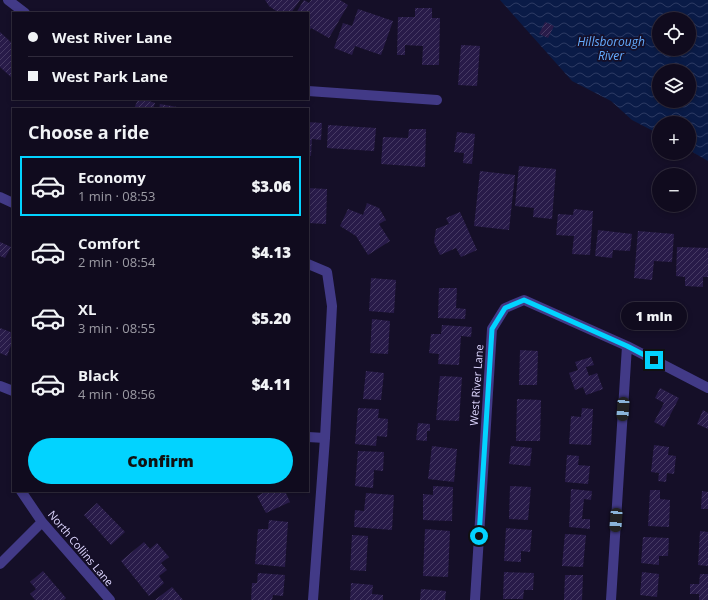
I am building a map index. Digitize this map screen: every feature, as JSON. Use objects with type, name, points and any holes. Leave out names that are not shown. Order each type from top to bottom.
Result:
[{"type":"street","points":[[8,0],[24,12]]},
{"type":"street","points":[[309,91],[438,100]]},
{"type":"street","points":[[0,197],[12,203]]},
{"type":"street","points":[[309,264],[327,272],[332,306],[325,438],[313,600]]},
{"type":"street","name":"West River Lane","points":[[475,600],[492,329],[505,308],[524,300],[627,346],[708,388]]},
{"type":"street","points":[[611,600],[627,346]]},
{"type":"street","points":[[0,386],[12,391]]},
{"type":"street","points":[[309,437],[325,438]]},
{"type":"street","name":"North Collins Lane","points":[[22,492],[42,522],[110,600]]},
{"type":"street","points":[[0,564],[42,522]]},
{"type":"water","name":"Hillsborough River","points":[[500,0],[708,0],[708,161],[696,154],[696,116],[652,116],[652,130],[632,120],[611,101],[572,81]]},
{"type":"building","points":[[265,0],[300,0],[292,12],[278,12],[269,6]]},
{"type":"building","points":[[304,0],[309,3],[311,0],[340,0],[348,5],[329,38],[311,28],[309,32],[309,12],[297,12]]},
{"type":"building","points":[[415,8],[432,8],[432,18],[440,18],[439,65],[422,65],[423,46],[405,45],[405,55],[397,55],[398,17],[415,17]]},
{"type":"building","points":[[358,9],[393,21],[381,55],[355,46],[352,55],[334,48],[343,23],[352,26]]},
{"type":"building","points":[[545,22],[554,26],[548,38],[539,34]]},
{"type":"building","points":[[0,32],[12,43],[12,78],[0,67]]},
{"type":"building","points":[[461,45],[480,46],[477,86],[458,85]]},
{"type":"building","points":[[138,100],[146,100],[155,103],[153,108],[134,108]]},
{"type":"building","points":[[160,104],[177,107],[176,108],[159,108]]},
{"type":"building","points":[[309,122],[322,123],[321,140],[312,139],[311,156],[309,156]]},
{"type":"building","points":[[328,125],[376,128],[374,151],[327,148]]},
{"type":"building","points":[[409,129],[426,129],[425,167],[381,164],[383,137],[408,138]]},
{"type":"building","points":[[457,132],[475,134],[472,164],[463,163],[464,153],[454,152]]},
{"type":"building","points":[[519,166],[556,169],[552,219],[533,217],[534,208],[515,206]]},
{"type":"building","points":[[480,171],[515,175],[509,230],[474,226]]},
{"type":"building","points":[[309,188],[327,189],[326,224],[309,223]]},
{"type":"building","points":[[367,203],[379,208],[386,220],[379,224],[390,241],[368,255],[356,236],[340,226],[348,209],[363,215]]},
{"type":"building","points":[[574,209],[593,211],[590,255],[572,254],[574,236],[556,235],[558,214],[573,215]]},
{"type":"building","points":[[460,212],[477,250],[461,257],[456,248],[440,255],[434,242],[436,229],[449,224],[446,218]]},
{"type":"building","points":[[598,230],[632,234],[630,251],[613,250],[612,258],[595,256]]},
{"type":"building","points":[[638,231],[674,234],[672,262],[654,261],[652,280],[634,278]]},
{"type":"building","points":[[0,242],[11,247],[5,258],[0,256]]},
{"type":"building","points":[[677,247],[708,248],[708,277],[703,277],[703,287],[685,286],[685,277],[676,276]]},
{"type":"building","points":[[371,278],[396,280],[394,313],[369,311]]},
{"type":"building","points":[[439,288],[457,288],[456,308],[466,309],[465,319],[438,318]]},
{"type":"building","points":[[372,319],[390,321],[388,354],[370,353]]},
{"type":"building","points":[[442,325],[472,327],[471,337],[461,336],[459,365],[438,364],[439,354],[429,353],[431,334],[441,334]]},
{"type":"building","points":[[0,328],[12,333],[12,343],[7,356],[0,353]]},
{"type":"building","points":[[520,350],[538,351],[537,385],[519,385]]},
{"type":"building","points":[[591,357],[594,365],[586,367],[589,376],[597,373],[603,389],[586,395],[583,387],[575,390],[569,373],[578,370],[575,362]]},
{"type":"building","points":[[366,371],[384,373],[381,400],[363,399]]},
{"type":"building","points":[[440,376],[462,377],[459,421],[436,420]]},
{"type":"building","points":[[660,388],[679,398],[664,427],[654,422],[664,403],[655,398]]},
{"type":"building","points":[[517,399],[541,400],[540,441],[516,441]]},
{"type":"building","points":[[358,408],[379,409],[378,418],[388,419],[387,437],[377,436],[376,446],[355,444]]},
{"type":"building","points":[[582,408],[593,409],[591,445],[569,444],[571,416],[581,417]]},
{"type":"building","points":[[703,410],[708,413],[708,429],[697,424]]},
{"type":"building","points":[[418,423],[430,424],[430,431],[427,431],[427,441],[416,440]]},
{"type":"building","points":[[654,445],[669,447],[668,455],[676,456],[674,474],[667,473],[666,482],[658,481],[659,473],[651,472]]},
{"type":"building","points":[[432,446],[457,449],[454,482],[428,479]]},
{"type":"building","points":[[511,446],[532,448],[530,466],[509,464]]},
{"type":"building","points":[[358,451],[384,452],[383,471],[374,470],[373,488],[355,486]]},
{"type":"building","points":[[567,455],[579,456],[578,465],[590,466],[588,484],[565,482]]},
{"type":"building","points":[[433,486],[453,487],[452,521],[423,520],[423,494],[433,495]]},
{"type":"building","points":[[510,486],[531,487],[528,520],[509,519]]},
{"type":"building","points":[[571,489],[592,491],[591,500],[584,499],[582,519],[590,519],[590,529],[569,527]]},
{"type":"building","points":[[650,490],[660,490],[660,499],[670,500],[669,527],[648,526]]},
{"type":"building","points":[[702,491],[708,492],[708,509],[701,509]]},
{"type":"building","points":[[285,492],[290,502],[266,513],[257,496],[263,493]]},
{"type":"building","points":[[366,493],[394,495],[392,530],[354,527],[355,510],[364,511]]},
{"type":"building","points":[[97,503],[125,532],[111,545],[84,515]]},
{"type":"building","points":[[269,520],[288,522],[285,567],[255,564],[258,529],[268,529]]},
{"type":"building","points":[[506,528],[532,530],[530,552],[521,551],[521,562],[504,561]]},
{"type":"building","points":[[425,529],[450,531],[448,577],[423,576]]},
{"type":"building","points":[[700,531],[708,532],[708,566],[698,565]]},
{"type":"building","points":[[565,534],[586,535],[583,567],[562,566]]},
{"type":"building","points":[[352,535],[368,536],[366,571],[350,570]]},
{"type":"building","points":[[643,537],[669,538],[668,556],[659,556],[659,565],[641,563]]},
{"type":"building","points":[[144,542],[150,549],[157,543],[169,557],[161,563],[167,570],[159,576],[164,583],[149,596],[121,561]]},
{"type":"building","points":[[43,571],[66,598],[64,600],[35,600],[30,594],[36,589],[30,582]]},
{"type":"building","points":[[504,572],[534,573],[533,590],[524,590],[523,599],[503,599]]},
{"type":"building","points":[[642,572],[659,574],[657,597],[640,595]]},
{"type":"building","points":[[258,573],[285,575],[283,596],[273,595],[272,600],[251,600],[252,583],[257,583]]},
{"type":"building","points":[[700,574],[708,574],[708,600],[699,600],[699,594],[690,594],[690,584],[699,584]]},
{"type":"building","points":[[565,575],[583,575],[582,600],[564,600]]},
{"type":"building","points":[[351,583],[373,585],[372,594],[383,595],[383,600],[350,600]]},
{"type":"building","points":[[172,587],[183,600],[155,600]]},
{"type":"building","points":[[421,589],[446,591],[445,600],[420,600]]},
{"type":"route","points":[[479,536],[492,329],[505,308],[524,300],[627,346],[654,360]]}]
